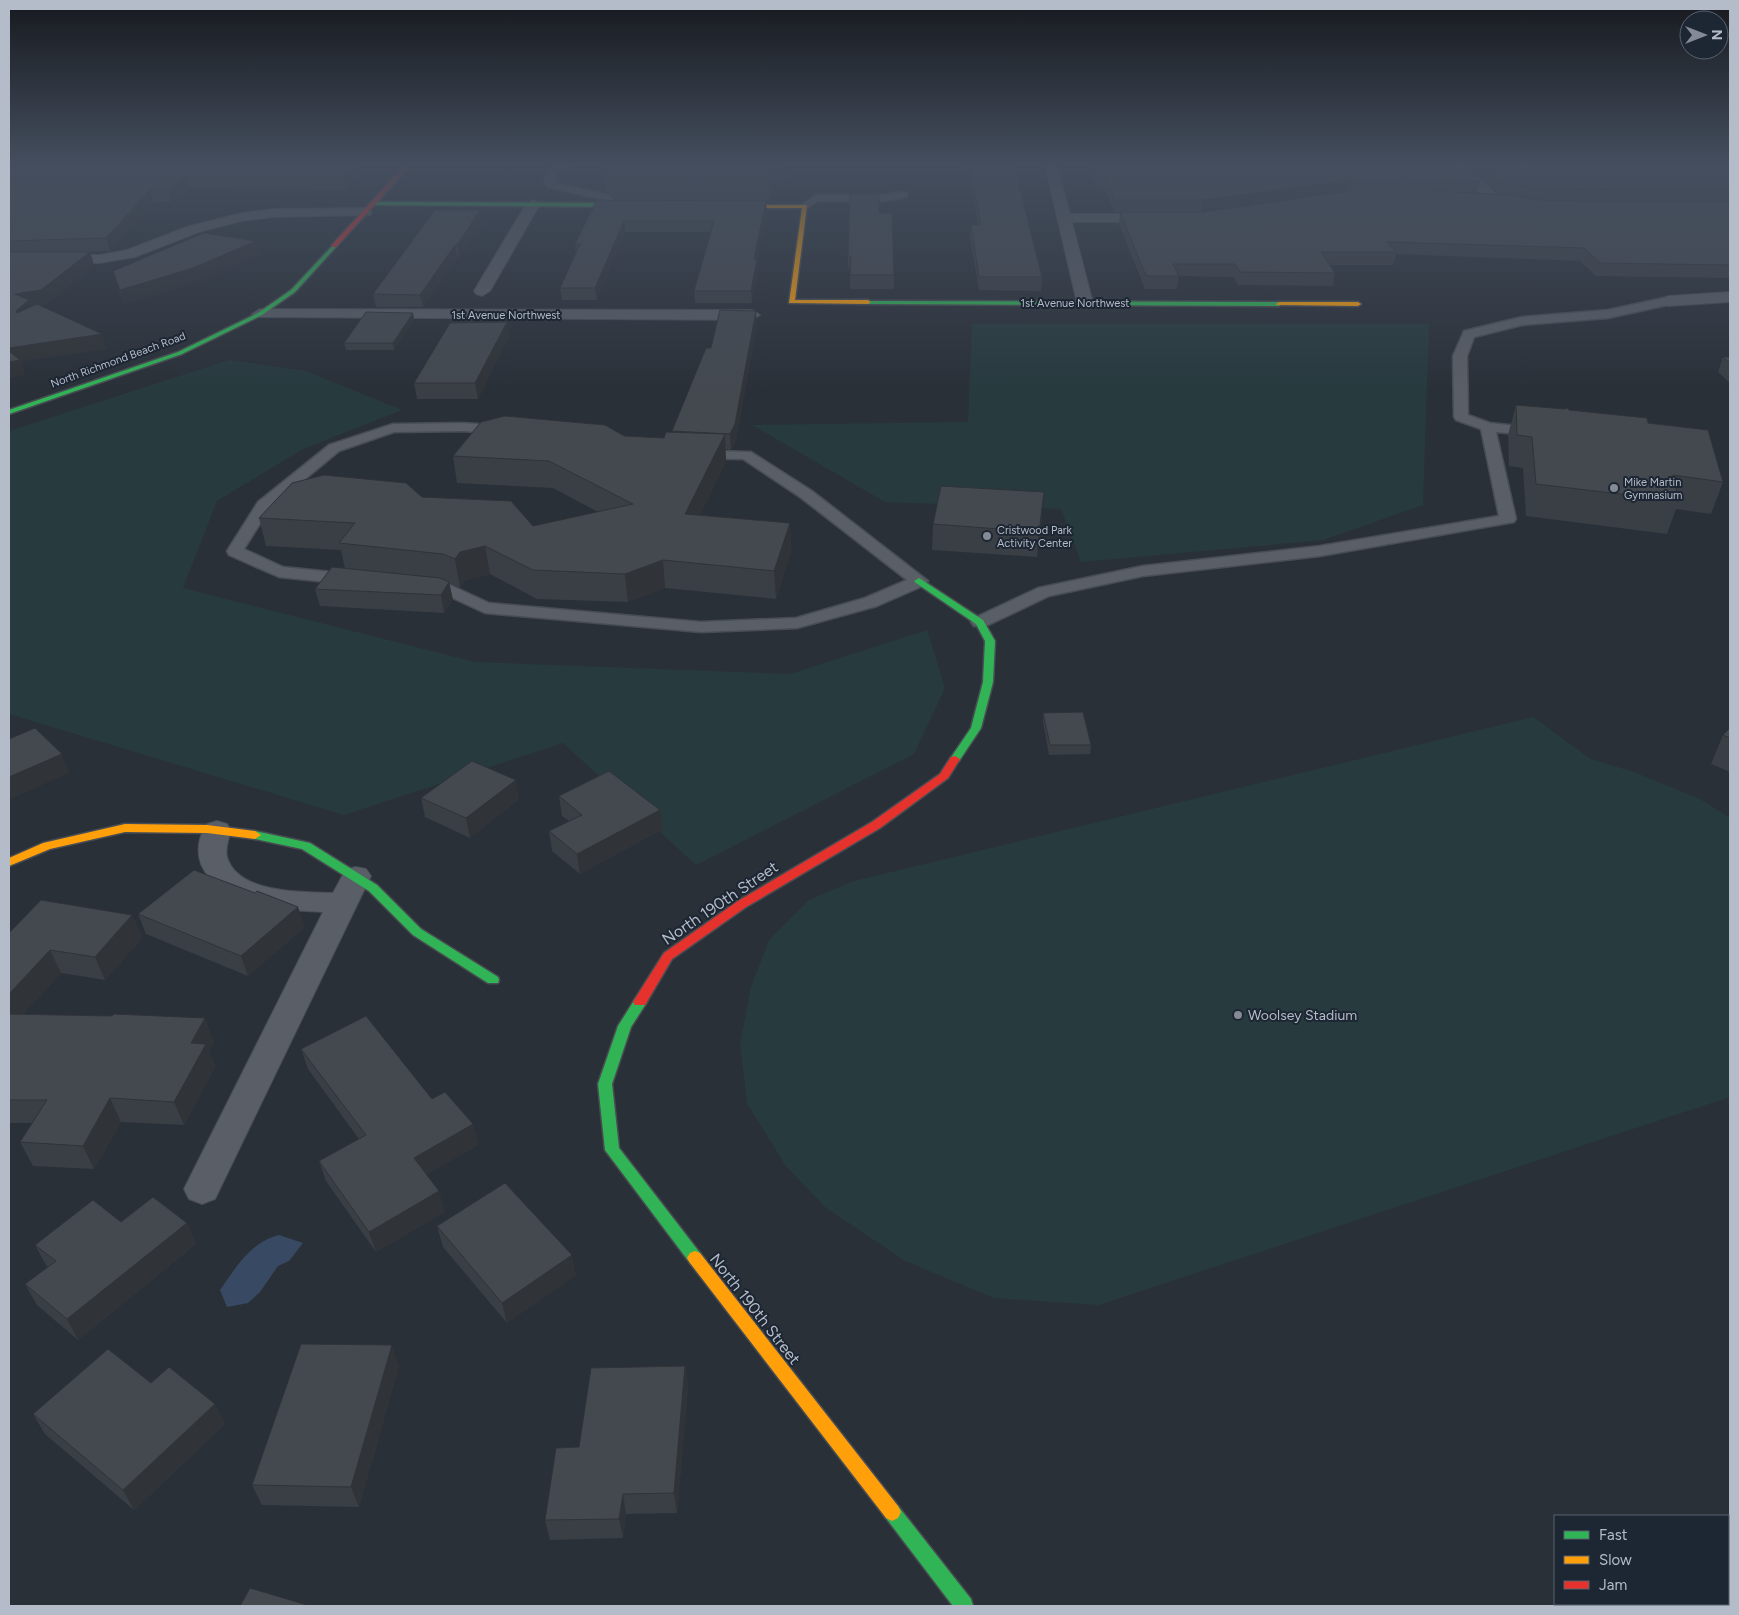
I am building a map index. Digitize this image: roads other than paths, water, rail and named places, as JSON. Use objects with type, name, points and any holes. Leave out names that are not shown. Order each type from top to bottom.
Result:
[{"type":"street","points":[[9,259],[99,259],[130,254],[164,240]]},
{"type":"street","name":"North Richmond Beach Road","points":[[9,412],[180,353],[260,314],[293,291],[339,240]]},
{"type":"street","points":[[482,291],[512,240]]},
{"type":"street","name":"1st Avenue Northwest","points":[[799,240],[791,302],[1358,304]]},
{"type":"street","points":[[1070,240],[1085,303]]},
{"type":"street","points":[[1668,301],[1729,298]]},
{"type":"street","name":"1st Avenue Northwest","points":[[260,314],[752,315]]},
{"type":"street","points":[[919,581],[980,622]]},
{"type":"street","name":"North 190th Street","points":[[964,1606],[612,1150],[605,1084],[625,1026],[668,956],[742,904],[876,824],[944,776],[976,728],[988,682],[990,641],[980,622]]},
{"type":"street","points":[[9,862],[47,846],[124,828],[216,830],[259,835],[306,846],[350,889]]},
{"type":"street","points":[[216,830],[212,856],[216,868],[225,879],[242,889],[264,896],[373,888],[417,932],[493,980]]},
{"type":"street","points":[[202,1190],[350,889]]},
{"type":"lane","points":[[1556,434],[1488,427],[1461,417],[1460,356],[1469,334],[1522,321],[1608,314],[1668,301]]},
{"type":"lane","points":[[463,427],[607,437],[676,454],[746,455],[806,494],[919,581],[871,602],[797,623],[701,627],[484,608],[448,589],[279,572],[235,551],[264,505],[334,448],[393,428],[463,427]]},
{"type":"lane","points":[[980,622],[1044,592],[1143,571],[1320,551],[1508,519],[1499,486],[1488,427]]},
{"type":"water","points":[[279,1235],[303,1243],[289,1261],[278,1266],[260,1292],[248,1303],[227,1307],[220,1290],[232,1273],[252,1249],[269,1238]]},
{"type":"place","name":"Mike Martin Gymnasium","points":[[1614,488]]},
{"type":"place","name":"Cristwood Park Activity Center","points":[[987,536]]},
{"type":"place","name":"Woolsey Stadium","points":[[1238,1015]]}]
